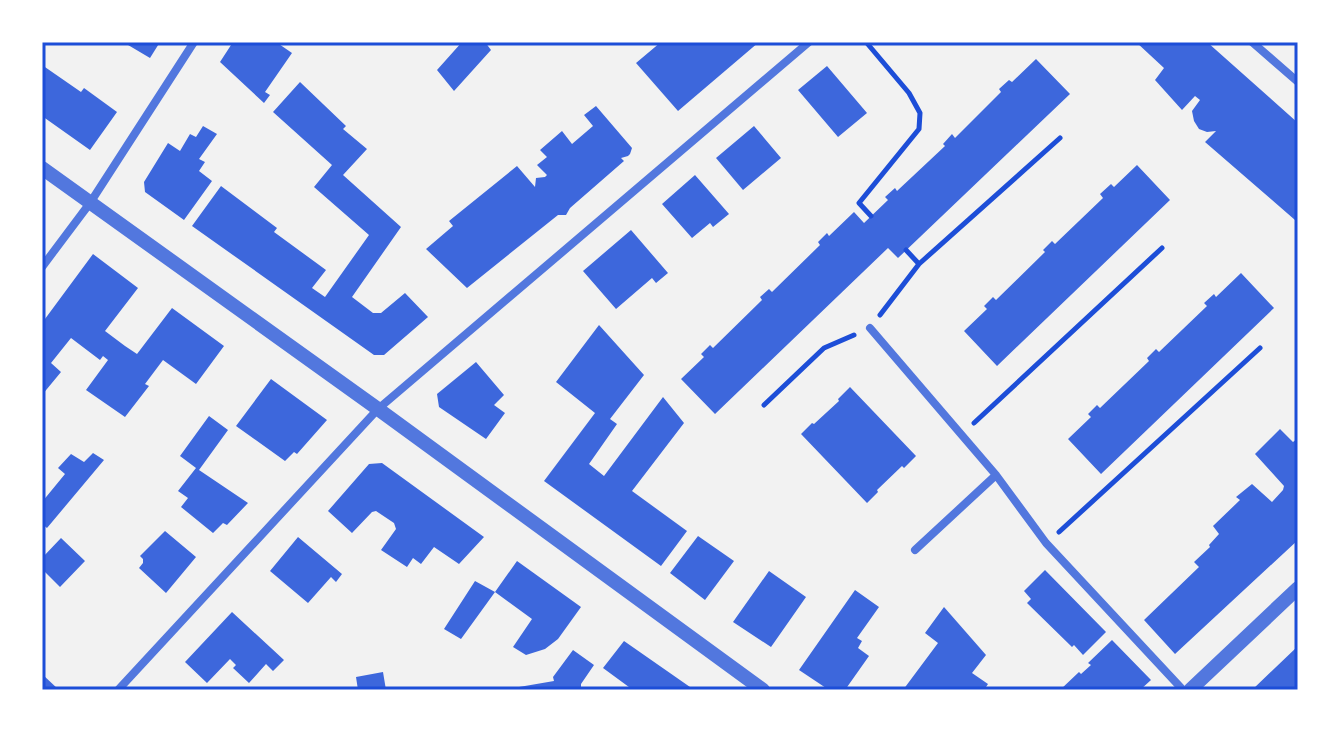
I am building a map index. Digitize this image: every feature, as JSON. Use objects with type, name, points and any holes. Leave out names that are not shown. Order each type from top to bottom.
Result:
[{"type":"street","points":[[42,267],[90,203],[194,42]]},
{"type":"street","points":[[118,690],[378,409],[809,42]]},
{"type":"street","points":[[1252,42],[1298,82]]},
{"type":"street","points":[[42,168],[763,690]]},
{"type":"street","points":[[870,328],[996,475],[1046,543],[1183,690]]},
{"type":"street","points":[[915,550],[996,475]]},
{"type":"street","points":[[1190,690],[1298,588]]},
{"type":"path","points":[[866,42],[909,93],[920,113],[919,129],[859,203],[871,216]]},
{"type":"path","points":[[919,264],[1060,138]]},
{"type":"path","points":[[962,435],[1162,248]]},
{"type":"path","points":[[1046,543],[1260,348]]},
{"type":"building","points":[[123,42],[160,42],[150,58]]},
{"type":"building","points":[[233,42],[276,42],[292,53],[265,92],[270,95],[264,103],[220,62]]},
{"type":"building","points":[[462,42],[485,42],[491,50],[454,91],[437,70]]},
{"type":"building","points":[[661,42],[759,42],[678,111],[636,63]]},
{"type":"building","points":[[1136,42],[1207,42],[1298,123],[1298,217],[1295,220],[1205,142],[1216,131],[1199,129],[1194,121],[1192,111],[1200,100],[1195,96],[1182,110],[1155,80],[1164,68]]},
{"type":"building","points":[[1036,59],[1070,94],[898,258],[888,248],[715,414],[681,379],[704,357],[701,354],[710,345],[713,348],[762,300],[760,297],[769,289],[772,292],[820,245],[818,242],[827,233],[829,236],[854,212],[864,223],[888,200],[885,197],[895,188],[897,191],[945,146],[943,144],[952,134],[955,138],[1001,92],[999,89],[1009,80],[1012,82]]},
{"type":"building","points":[[42,65],[81,92],[84,88],[117,112],[90,150],[42,116]]},
{"type":"building","points":[[827,66],[867,113],[838,137],[798,90]]},
{"type":"building","points":[[300,82],[346,126],[343,129],[367,149],[343,175],[401,227],[352,297],[373,313],[381,313],[405,293],[428,317],[384,355],[374,355],[192,226],[221,186],[277,228],[274,232],[326,270],[312,288],[325,297],[369,235],[314,187],[332,165],[273,112]]},
{"type":"building","points":[[596,106],[632,148],[630,154],[621,158],[624,161],[566,215],[558,215],[467,288],[426,249],[453,226],[449,221],[517,166],[535,187],[536,178],[547,175],[537,165],[547,157],[540,150],[562,131],[572,144],[593,126],[584,115]]},
{"type":"building","points":[[203,126],[217,134],[199,159],[205,162],[199,171],[212,181],[184,220],[145,192],[144,182],[168,143],[180,151],[190,134],[196,137]]},
{"type":"building","points":[[754,126],[781,158],[743,190],[716,158]]},
{"type":"building","points":[[1137,165],[1170,200],[997,366],[964,331],[987,309],[984,306],[993,297],[996,300],[1045,252],[1043,250],[1052,241],[1055,244],[1103,198],[1100,194],[1111,184],[1114,187]]},
{"type":"building","points":[[695,175],[729,214],[713,227],[710,223],[692,238],[662,204]]},
{"type":"building","points":[[631,230],[668,273],[656,283],[652,278],[616,309],[583,271]]},
{"type":"building","points":[[93,254],[138,288],[105,331],[125,346],[137,354],[172,308],[224,346],[196,384],[163,360],[145,384],[149,386],[125,417],[86,390],[108,360],[103,356],[100,360],[71,338],[51,363],[61,372],[42,395],[42,323]]},
{"type":"building","points":[[1241,273],[1274,308],[1101,474],[1068,439],[1091,417],[1088,414],[1097,405],[1100,408],[1149,361],[1147,358],[1156,349],[1159,352],[1207,306],[1204,303],[1214,294],[1216,297]]},
{"type":"building","points":[[599,325],[644,375],[610,419],[617,424],[589,464],[604,476],[663,397],[684,423],[632,491],[687,531],[661,566],[544,481],[595,413],[556,382]]},
{"type":"building","points":[[476,362],[504,395],[494,405],[505,413],[486,439],[439,407],[437,394]]},
{"type":"building","points":[[271,379],[327,420],[297,454],[294,452],[285,461],[236,426]]},
{"type":"building","points":[[850,387],[916,456],[904,468],[902,466],[867,503],[801,434],[839,401]]},
{"type":"building","points":[[209,416],[228,430],[199,470],[248,503],[227,525],[223,523],[213,533],[181,507],[188,498],[178,491],[196,468],[180,456]]},
{"type":"building","points":[[1280,429],[1293,442],[1298,438],[1298,540],[1175,654],[1144,620],[1199,567],[1194,562],[1219,534],[1213,526],[1240,500],[1236,497],[1252,484],[1272,502],[1283,490],[1284,486],[1255,454]]},
{"type":"building","points":[[93,453],[104,460],[47,528],[42,524],[42,502],[65,474],[58,468],[71,454],[84,462]]},
{"type":"building","points":[[382,463],[484,537],[459,564],[434,547],[421,564],[413,558],[407,567],[381,550],[396,529],[394,523],[376,511],[352,533],[328,511],[369,464]]},
{"type":"building","points":[[165,531],[196,557],[166,593],[139,568],[143,563],[140,556]]},
{"type":"building","points":[[698,536],[734,561],[705,600],[670,573]]},
{"type":"building","points":[[298,537],[342,574],[336,582],[331,577],[308,603],[270,571]]},
{"type":"building","points":[[61,538],[85,561],[60,587],[42,569],[42,558]]},
{"type":"building","points":[[517,561],[581,607],[558,639],[545,649],[526,655],[513,647],[532,619],[495,592]]},
{"type":"building","points":[[1045,570],[1106,632],[1083,655],[1027,603],[1031,599],[1024,591]]},
{"type":"building","points":[[769,571],[806,597],[771,647],[733,622]]},
{"type":"building","points":[[475,581],[495,592],[461,639],[444,629]]},
{"type":"building","points":[[855,590],[879,607],[857,638],[862,641],[858,648],[869,656],[845,690],[829,690],[799,670]]},
{"type":"building","points":[[944,607],[986,655],[972,673],[988,684],[984,690],[903,690],[938,643],[925,633]]},
{"type":"building","points":[[232,612],[284,660],[273,671],[266,664],[249,683],[233,668],[236,665],[230,659],[207,683],[185,662]]},
{"type":"building","points":[[1112,640],[1151,680],[1140,690],[1060,690],[1091,665],[1088,663]]},
{"type":"building","points":[[624,641],[690,687],[689,690],[633,690],[603,668]]},
{"type":"building","points":[[1298,646],[1298,690],[1252,690]]},
{"type":"building","points":[[573,650],[594,665],[581,684],[581,690],[519,690],[519,687],[554,681],[553,677]]},
{"type":"building","points":[[383,672],[386,690],[358,690],[356,677]]},
{"type":"building","points":[[42,674],[59,690],[42,690]]}]
